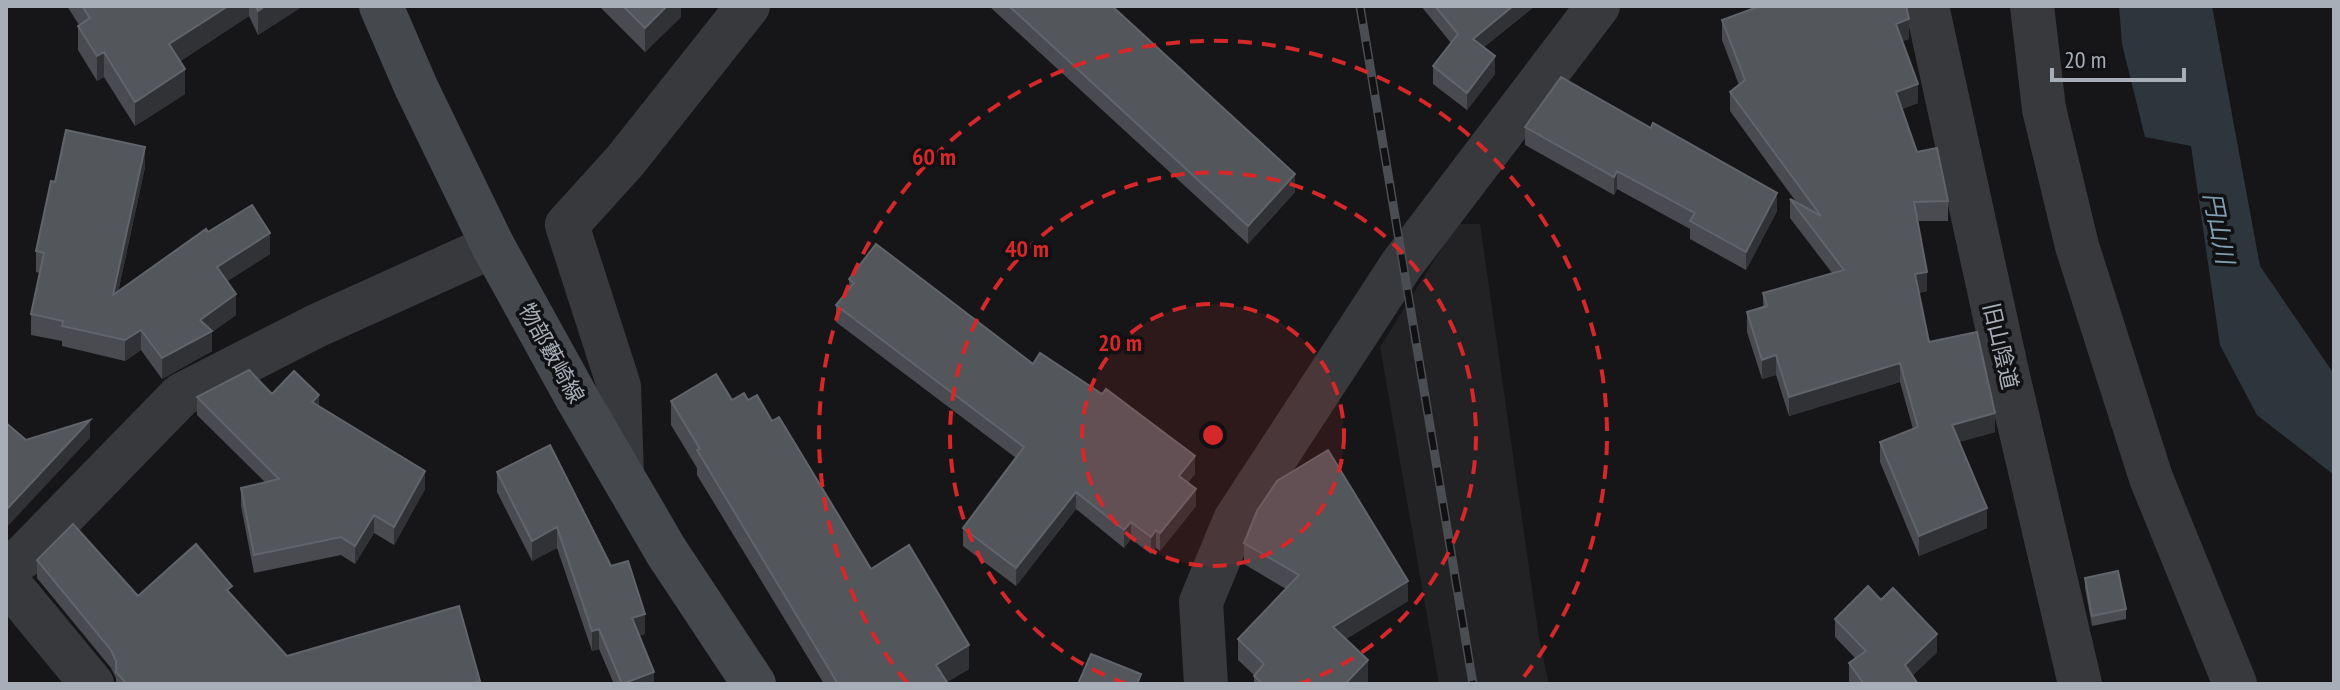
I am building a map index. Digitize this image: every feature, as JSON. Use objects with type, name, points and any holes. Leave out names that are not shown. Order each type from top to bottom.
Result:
[{"type":"main road","name":"物部藪崎線","points":[[381,6],[416,87],[493,246],[666,551],[754,684]]},
{"type":"street","points":[[622,475],[619,386],[567,225],[625,161],[748,6]]},
{"type":"street","points":[[1206,684],[1201,602],[1235,520],[1402,264],[1598,6]]},
{"type":"street","name":"旧山陰道","points":[[1927,6],[2007,372],[2080,684]]},
{"type":"street","points":[[2032,6],[2044,109],[2077,246],[2151,478],[2235,684]]},
{"type":"street","points":[[6,568],[24,556],[181,395],[316,326],[493,246]]},
{"type":"street","points":[[6,580],[92,684]]},
{"type":"shaded area","points":[[1457,224],[1480,224],[1539,638],[1549,684],[1439,684],[1380,347]]},
{"type":"water","name":"円山川","points":[[2119,6],[2212,6],[2260,266],[2334,374],[2334,475],[2257,415],[2220,345],[2191,146],[2145,137],[2122,44]]},
{"type":"building","points":[[82,6],[228,6],[169,44],[185,69],[135,102],[104,52],[97,56],[78,26],[90,18]]},
{"type":"building","points":[[623,6],[667,6],[645,28]]},
{"type":"building","points":[[1009,6],[1112,6],[1295,174],[1248,226]]},
{"type":"building","points":[[1435,6],[1513,6],[1473,39],[1495,56],[1467,93],[1433,66],[1458,34]]},
{"type":"building","points":[[1760,6],[1906,6],[1909,19],[1896,24],[1918,84],[1896,92],[1917,152],[1937,148],[1948,201],[1914,202],[1927,272],[1915,274],[1929,342],[1977,332],[1995,413],[1952,425],[1987,508],[1919,536],[1880,442],[1918,427],[1900,363],[1789,397],[1776,355],[1762,360],[1747,312],[1767,306],[1763,293],[1844,270],[1790,199],[1821,216],[1730,92],[1745,80],[1722,20]]},
{"type":"building","points":[[1561,77],[1651,128],[1653,123],[1777,193],[1746,252],[1690,221],[1695,213],[1617,171],[1614,177],[1525,127]]},
{"type":"building","points":[[66,130],[145,147],[113,295],[206,229],[208,232],[252,205],[270,233],[217,267],[236,294],[200,320],[212,331],[162,358],[141,330],[125,340],[62,326],[63,321],[31,314],[44,253],[36,251]]},
{"type":"building","points":[[876,244],[1033,364],[1040,353],[1102,394],[1106,389],[1195,456],[1179,476],[1196,489],[1160,533],[1156,530],[1151,537],[1131,522],[1124,530],[1076,492],[1016,568],[963,528],[1024,447],[836,305],[854,283],[849,279]]},
{"type":"building","points":[[249,370],[272,394],[294,371],[319,395],[312,402],[425,471],[394,527],[374,515],[355,546],[341,537],[254,555],[241,488],[279,479],[197,397]]},
{"type":"building","points":[[716,374],[732,400],[744,393],[748,400],[757,395],[772,421],[779,417],[871,569],[909,545],[969,645],[936,665],[948,684],[838,684],[697,450],[700,449],[671,401]]},
{"type":"building","points":[[90,420],[6,510],[6,423],[26,440]]},
{"type":"building","points":[[550,445],[611,566],[628,561],[645,614],[632,618],[654,672],[622,684],[599,629],[592,631],[557,527],[532,541],[497,472]]},
{"type":"building","points":[[1328,450],[1408,581],[1333,627],[1368,660],[1345,684],[1263,684],[1254,676],[1264,664],[1238,639],[1299,575],[1244,543],[1257,511],[1277,481]]},
{"type":"building","points":[[73,524],[138,596],[196,544],[232,586],[227,590],[287,656],[459,606],[480,681],[469,684],[127,684],[116,672],[116,661],[111,650],[37,560]]},
{"type":"building","points":[[2118,571],[2126,609],[2092,616],[2085,578]]},
{"type":"building","points":[[1868,586],[1881,600],[1893,588],[1937,634],[1905,665],[1918,684],[1864,684],[1849,663],[1866,651],[1835,619]]},
{"type":"building","points":[[1091,654],[1141,674],[1137,684],[1078,684]]},
{"type":"railway","points":[[1360,6],[1473,684]]}]
